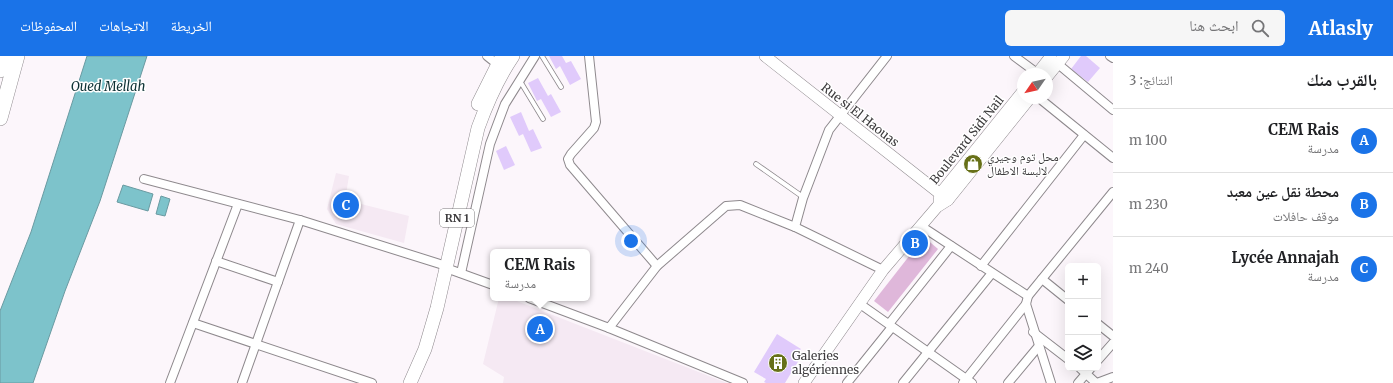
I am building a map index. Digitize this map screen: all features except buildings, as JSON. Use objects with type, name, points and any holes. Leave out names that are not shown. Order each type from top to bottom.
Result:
[{"type":"highway","points":[[0,70],[4,56]]},
{"type":"highway","points":[[0,118],[17,56]]},
{"type":"main road","name":"RN 1","points":[[401,383],[416,354],[429,316],[478,128],[487,104],[505,68],[514,56]]},
{"type":"main road","name":"Rue si El Haouas","points":[[765,56],[944,197]]},
{"type":"main road","name":"RN 1","points":[[410,383],[425,349],[443,266],[453,198],[471,123],[495,59]]},
{"type":"main road","points":[[1048,68],[1058,59]]},
{"type":"main road","name":"Boulevard Sidi Nail","points":[[921,226],[937,207],[1017,99]]},
{"type":"main road","name":"Boulevard Sidi Nail","points":[[944,197],[1025,104]]},
{"type":"main road","points":[[804,383],[883,270],[921,226]]},
{"type":"street","points":[[461,272],[490,144],[505,104],[519,79],[535,56]]},
{"type":"street","points":[[589,56],[596,122],[594,128],[568,159],[570,165],[657,266]]},
{"type":"street","points":[[795,227],[803,198],[824,142],[839,115],[887,56]]},
{"type":"street","points":[[1014,56],[1030,68]]},
{"type":"street","points":[[1058,59],[1113,110]]},
{"type":"street","points":[[1046,104],[1113,158]]},
{"type":"street","points":[[981,266],[1084,135]]},
{"type":"street","points":[[144,179],[300,220],[443,266],[490,283]]},
{"type":"street","points":[[860,304],[967,382],[1026,304],[1028,296],[1113,192]]},
{"type":"street","points":[[170,383],[238,204]]},
{"type":"street","points":[[609,328],[657,266],[726,206],[733,204],[795,227],[883,270]]},
{"type":"street","points":[[242,383],[300,220]]},
{"type":"street","points":[[921,226],[1028,296]]},
{"type":"street","points":[[847,383],[952,246]]},
{"type":"street","points":[[216,261],[278,282]]},
{"type":"street","points":[[904,383],[992,273]]},
{"type":"street","points":[[1042,279],[1067,299]]},
{"type":"street","points":[[537,301],[609,328],[743,383]]},
{"type":"street","points":[[1026,304],[1038,347],[1051,383]]},
{"type":"street","points":[[193,323],[372,383]]},
{"type":"street","points":[[1101,326],[1113,336]]},
{"type":"street","points":[[1034,332],[1065,357]]},
{"type":"street","points":[[1101,357],[1113,343]]},
{"type":"street","points":[[1008,383],[1038,347]]},
{"type":"street","points":[[1078,383],[1085,371]]},
{"type":"street","points":[[1087,371],[1096,383],[1113,377]]},
{"type":"lane","points":[[542,56],[561,87]]},
{"type":"lane","points":[[519,79],[543,119]]},
{"type":"lane","points":[[756,164],[803,198]]},
{"type":"shaded area","points":[[336,173],[349,176],[345,200],[409,216],[404,243],[336,224],[327,209]]},
{"type":"shaded area","points":[[924,237],[938,249],[888,312],[874,301]]},
{"type":"shaded area","points":[[498,301],[517,301],[727,383],[503,383],[504,377],[483,364]]},
{"type":"water","name":"Oued Mellah","points":[[87,56],[147,56],[100,201],[65,291],[33,383],[0,383],[0,311],[31,232]]},
{"type":"water","points":[[123,185],[153,194],[148,211],[117,202]]},
{"type":"water","points":[[161,196],[170,199],[165,216],[156,214]]},
{"type":"place","name":"محل توم وجيري لالبسة الاطفال","points":[[973,164]]},
{"type":"place","name":"Lycée Annajah","points":[[346,205]]},
{"type":"place","name":"محطة نقل عين معبد","points":[[915,243]]},
{"type":"place","name":"CEM Rais","points":[[540,329]]},
{"type":"place","name":"Galeries algériennes","points":[[778,363]]}]
